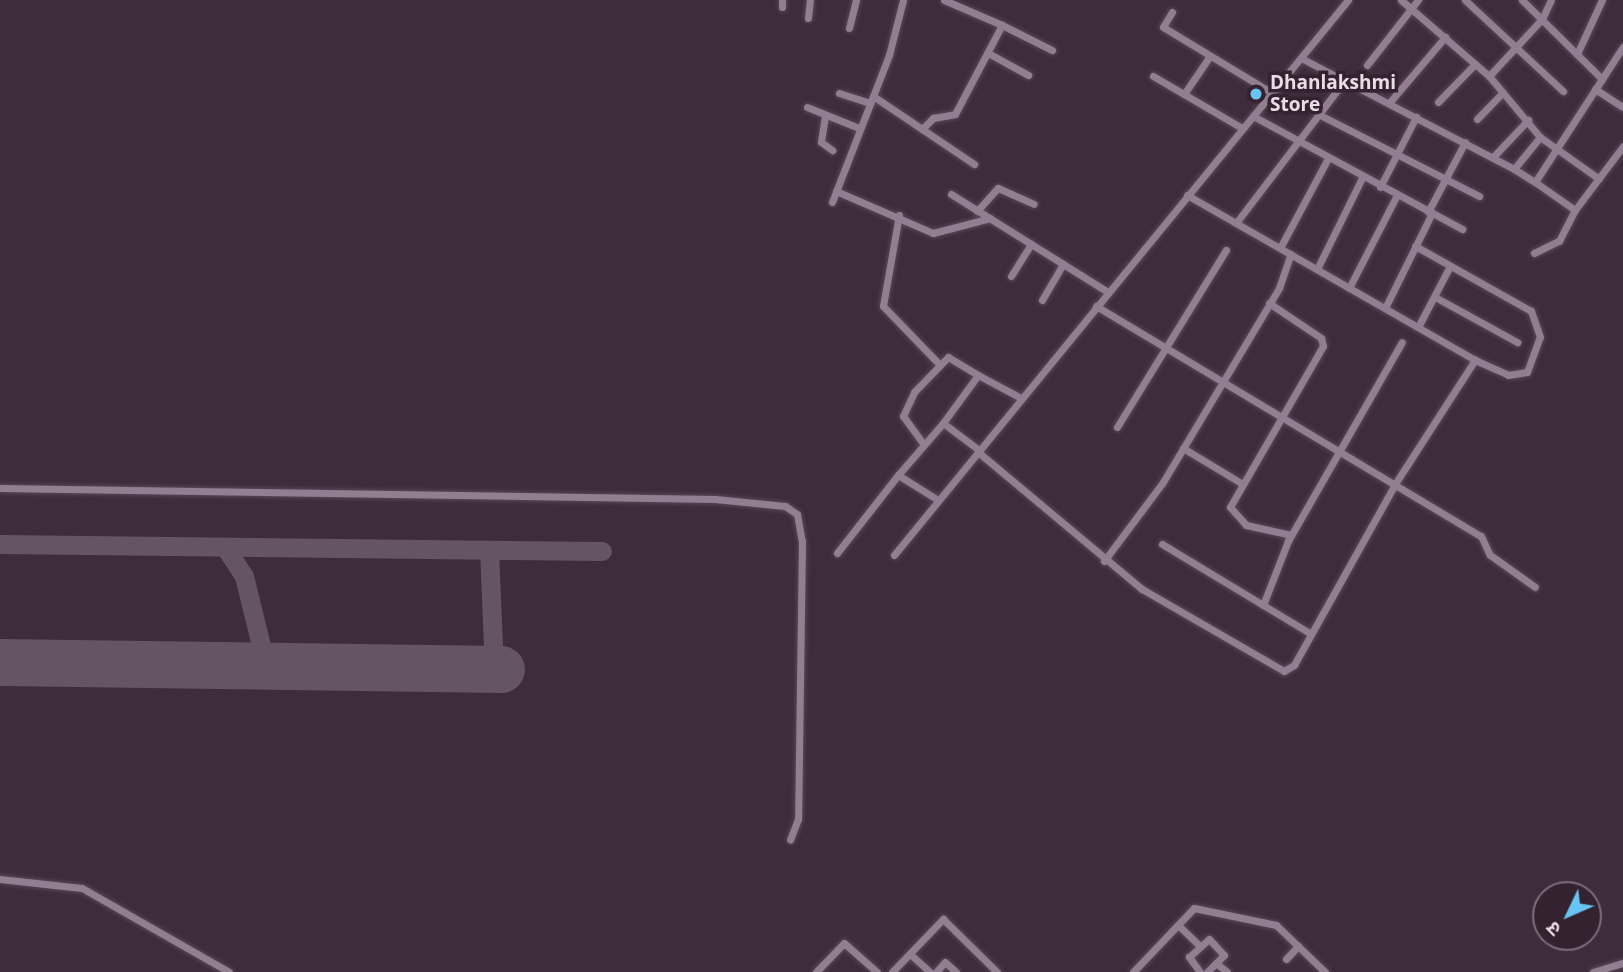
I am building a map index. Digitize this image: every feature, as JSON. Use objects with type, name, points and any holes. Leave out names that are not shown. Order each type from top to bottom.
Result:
[{"type":"street","points":[[808,18],[810,0]]},
{"type":"street","points":[[849,28],[856,0]]},
{"type":"street","points":[[832,202],[871,99],[903,0]]},
{"type":"street","points":[[944,0],[1052,50]]},
{"type":"street","points":[[894,555],[1348,0]]},
{"type":"street","points":[[1401,0],[1489,76],[1554,150],[1599,179]]},
{"type":"street","points":[[1367,65],[1418,0]]},
{"type":"street","points":[[1465,0],[1563,91]]},
{"type":"street","points":[[1522,0],[1602,79]]},
{"type":"street","points":[[1489,76],[1542,19],[1551,0]]},
{"type":"street","points":[[1577,54],[1602,0]]},
{"type":"street","points":[[1172,12],[1163,27],[1272,93]]},
{"type":"street","points":[[922,129],[933,118],[955,114],[1002,25]]},
{"type":"street","points":[[1389,103],[1445,37]]},
{"type":"street","points":[[1535,182],[1595,89],[1620,60],[1623,47]]},
{"type":"street","points":[[988,53],[1028,75]]},
{"type":"street","points":[[1184,94],[1210,56]]},
{"type":"street","points":[[1301,58],[1494,156],[1575,210]]},
{"type":"street","points":[[1438,102],[1475,64]]},
{"type":"street","points":[[1153,76],[1242,128]]},
{"type":"street","points":[[1236,223],[1345,80]]},
{"type":"street","points":[[1595,89],[1623,107]]},
{"type":"street","points":[[1477,119],[1503,92]]},
{"type":"street","points":[[839,93],[871,99],[974,164]]},
{"type":"street","points":[[807,107],[859,128]]},
{"type":"street","points":[[1318,114],[1479,196]]},
{"type":"street","points":[[825,116],[821,142],[832,150]]},
{"type":"street","points":[[1253,116],[1295,143],[1462,229]]},
{"type":"street","points":[[1380,187],[1416,117]]},
{"type":"street","points":[[1494,156],[1528,120]]},
{"type":"street","points":[[1514,169],[1540,137]]},
{"type":"street","points":[[1385,308],[1465,142]]},
{"type":"street","points":[[1534,254],[1559,241],[1575,210],[1623,146]]},
{"type":"street","points":[[1280,248],[1327,160]]},
{"type":"street","points":[[1317,269],[1362,178]]},
{"type":"street","points":[[977,211],[998,188],[1034,204]]},
{"type":"street","points":[[836,191],[943,234],[990,218]]},
{"type":"street","points":[[951,194],[1108,292]]},
{"type":"street","points":[[1187,195],[1475,360],[1508,375],[1527,372],[1535,362],[1537,323],[1525,305],[1415,246]]},
{"type":"street","points":[[1349,288],[1397,195]]},
{"type":"street","points":[[899,215],[883,306],[939,363]]},
{"type":"street","points":[[1011,276],[1031,244]]},
{"type":"street","points":[[1117,427],[1226,250]]},
{"type":"street","points":[[1104,561],[1183,448],[1269,303],[1291,254]]},
{"type":"street","points":[[1042,300],[1063,264]]},
{"type":"street","points":[[1418,327],[1450,266]]},
{"type":"street","points":[[1434,297],[1517,342]]},
{"type":"street","points":[[1269,303],[1324,341],[1241,483],[1230,507],[1234,516],[1254,528],[1291,536]]},
{"type":"street","points":[[1096,306],[1482,536],[1490,555],[1535,587]]},
{"type":"street","points":[[1263,605],[1291,536],[1336,449],[1402,342]]},
{"type":"street","points":[[922,442],[904,410],[939,363],[954,358],[978,375],[1021,398]]},
{"type":"street","points":[[943,423],[1104,561],[1284,671],[1311,634],[1395,484],[1475,360]]},
{"type":"street","points":[[837,553],[922,442],[943,423],[978,375]]},
{"type":"street","points":[[1183,448],[1241,483]]},
{"type":"street","points":[[898,475],[938,500]]},
{"type":"street","points":[[0,488],[701,499],[785,506],[797,514],[802,541],[798,819],[790,840]]},
{"type":"street","points":[[1162,544],[1311,634]]},
{"type":"street","points":[[0,879],[82,888],[229,972]]},
{"type":"street","points":[[1133,972],[1194,908],[1276,925],[1325,972]]},
{"type":"street","points":[[892,972],[943,919],[997,972]]},
{"type":"street","points":[[1178,925],[1200,946]]},
{"type":"street","points":[[1200,972],[1189,959],[1200,946],[1212,940],[1224,953],[1207,972]]},
{"type":"street","points":[[817,972],[844,943],[877,972]]},
{"type":"street","points":[[1286,959],[1298,946]]},
{"type":"street","points":[[910,954],[930,972]]},
{"type":"street","points":[[936,972],[945,962],[956,972]]},
{"type":"street","points":[[1216,962],[1227,972]]},
{"type":"street","points":[[1593,972],[1623,962]]},
{"type":"taxiway","points":[[0,544],[602,551]]},
{"type":"taxiway","points":[[225,547],[244,576],[266,666]]},
{"type":"taxiway","points":[[489,550],[494,669]]},
{"type":"runway","points":[[0,662],[501,669]]},
{"type":"place","name":"Dhanlakshmi Store","points":[[1256,94]]}]
